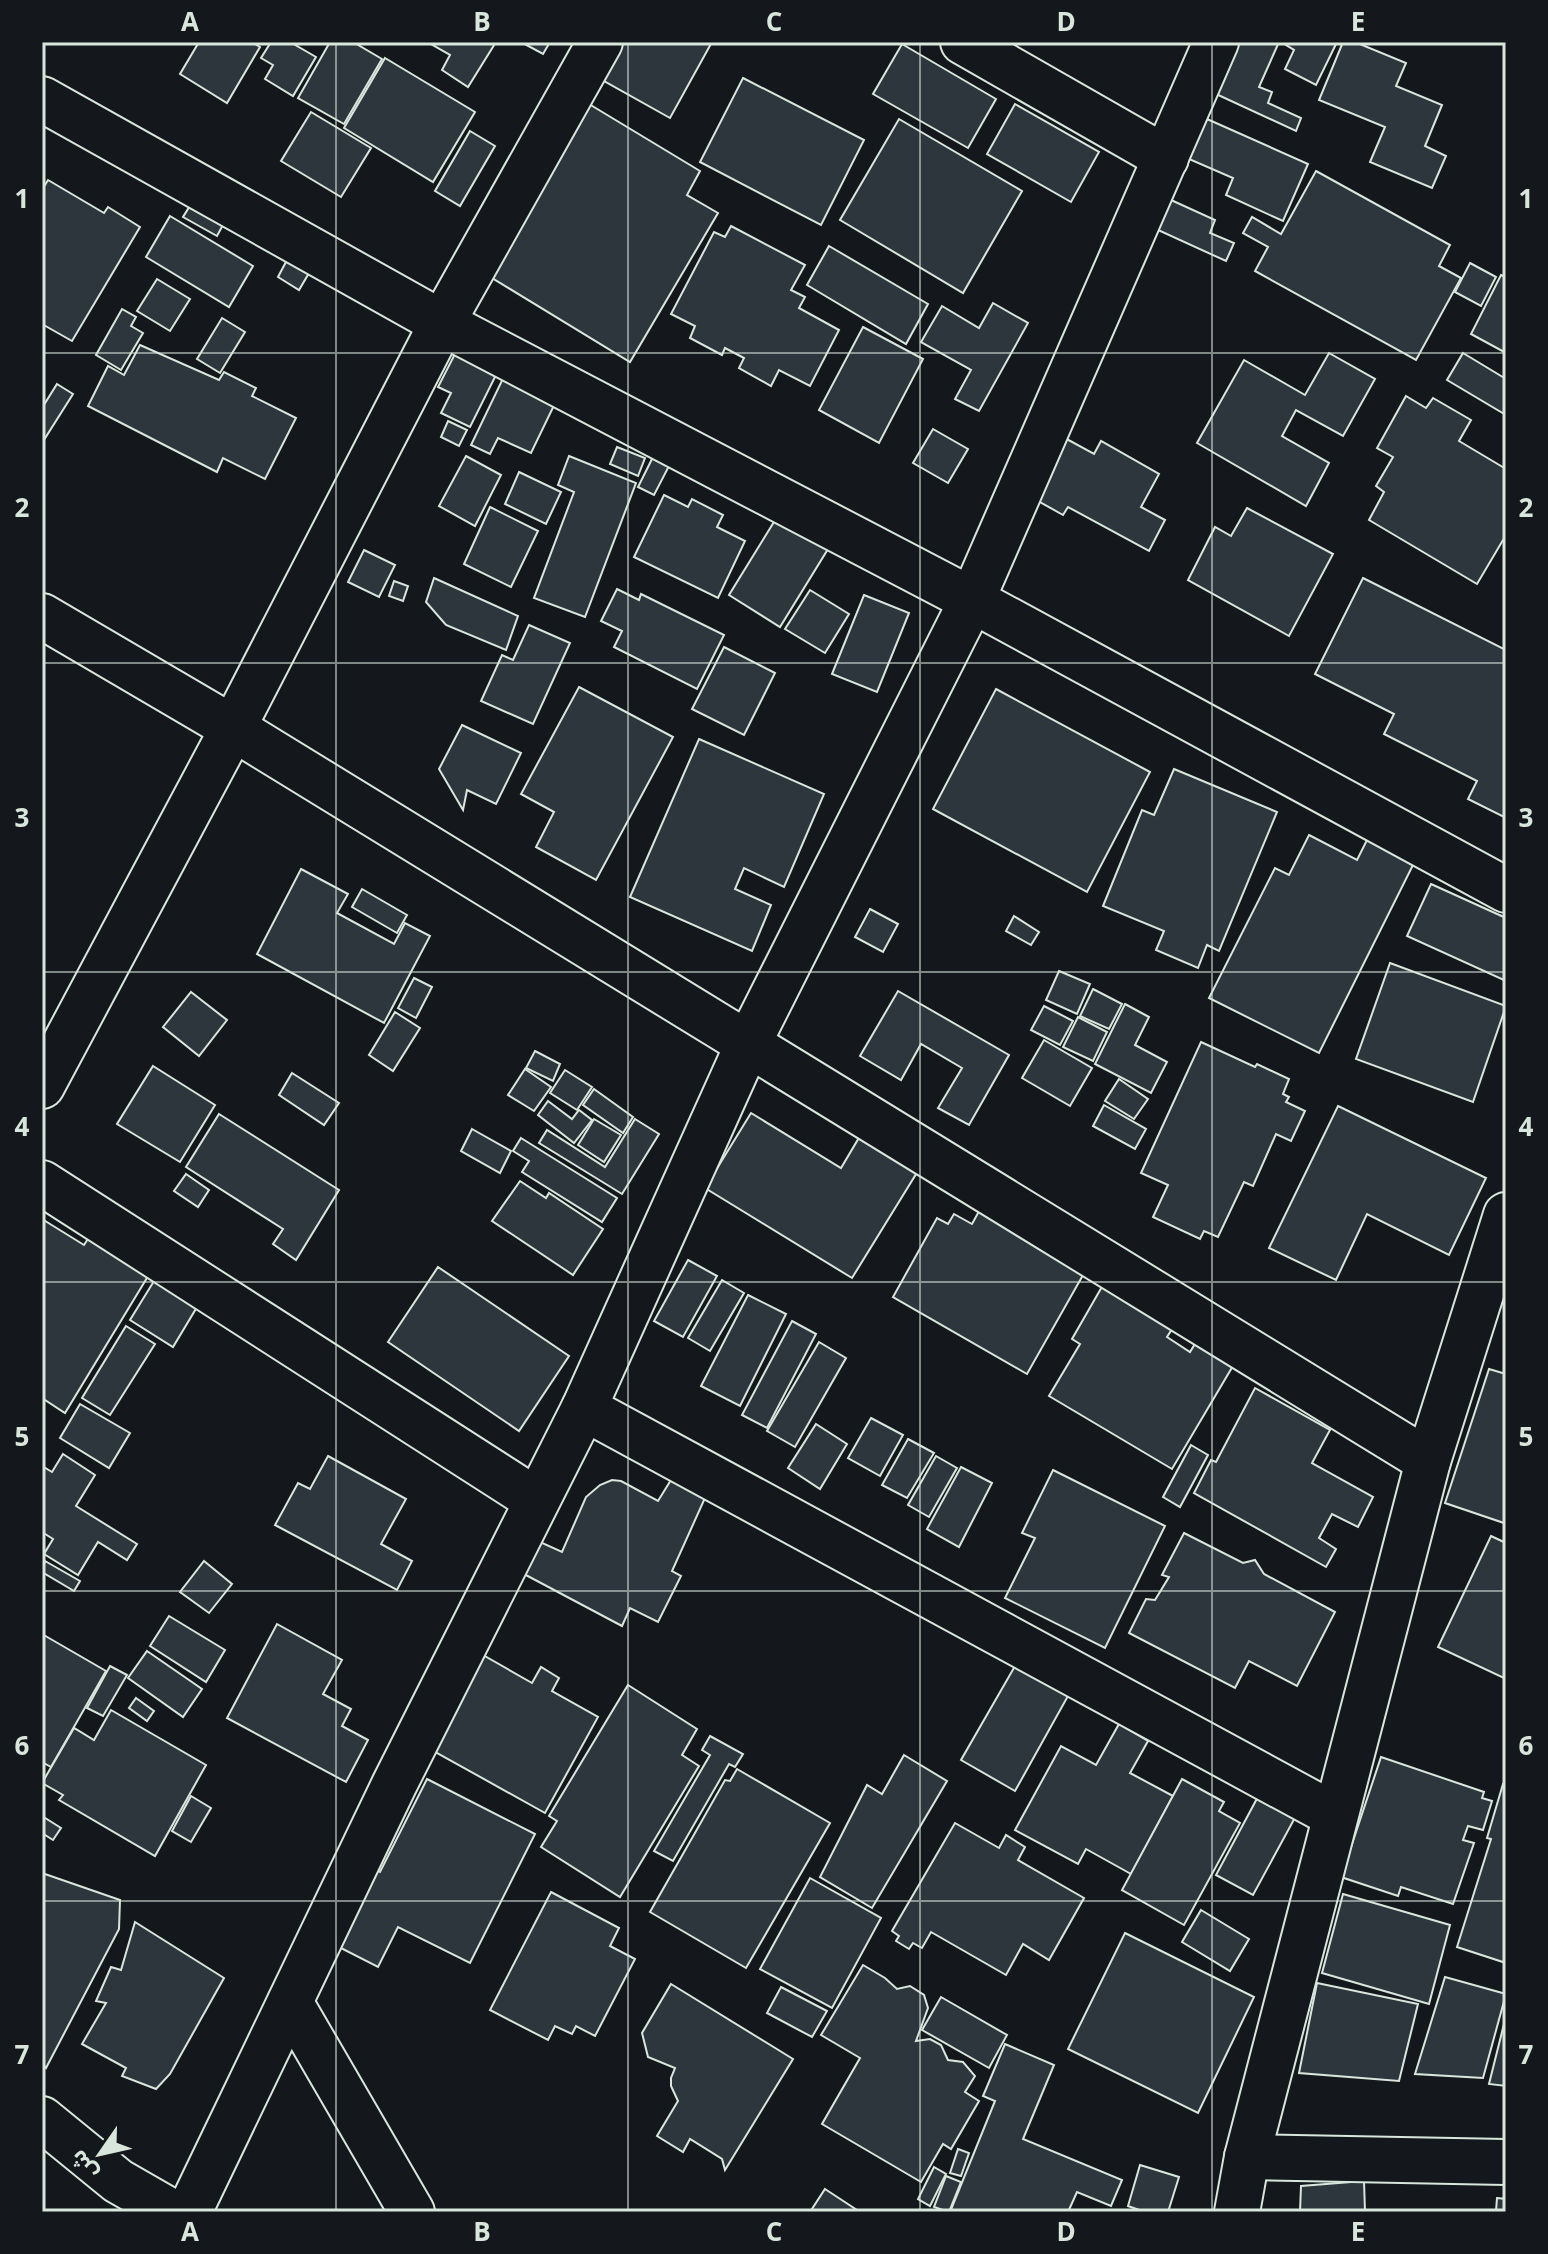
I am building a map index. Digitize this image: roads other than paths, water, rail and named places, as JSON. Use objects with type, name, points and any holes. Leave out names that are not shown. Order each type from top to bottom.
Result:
[{"type":"street","points":[[42,1086],[233,728],[442,323],[600,42]]},
{"type":"street","points":[[963,42],[1166,158]]},
{"type":"street","points":[[189,2212],[536,1500],[584,1408],[748,1044],[972,600],[1216,42]]},
{"type":"street","points":[[42,99],[442,323],[972,600],[1506,890]]},
{"type":"street","points":[[42,616],[233,728],[1428,1461]]},
{"type":"street","points":[[42,1183],[536,1500]]},
{"type":"street","points":[[1237,2212],[1247,2157],[1428,1461],[1506,1215]]},
{"type":"street","points":[[584,1408],[1334,1815]]},
{"type":"street","points":[[290,2002],[412,2212]]},
{"type":"street","points":[[42,2119],[118,2181],[172,2212]]},
{"type":"street","points":[[1247,2157],[1506,2162]]}]
